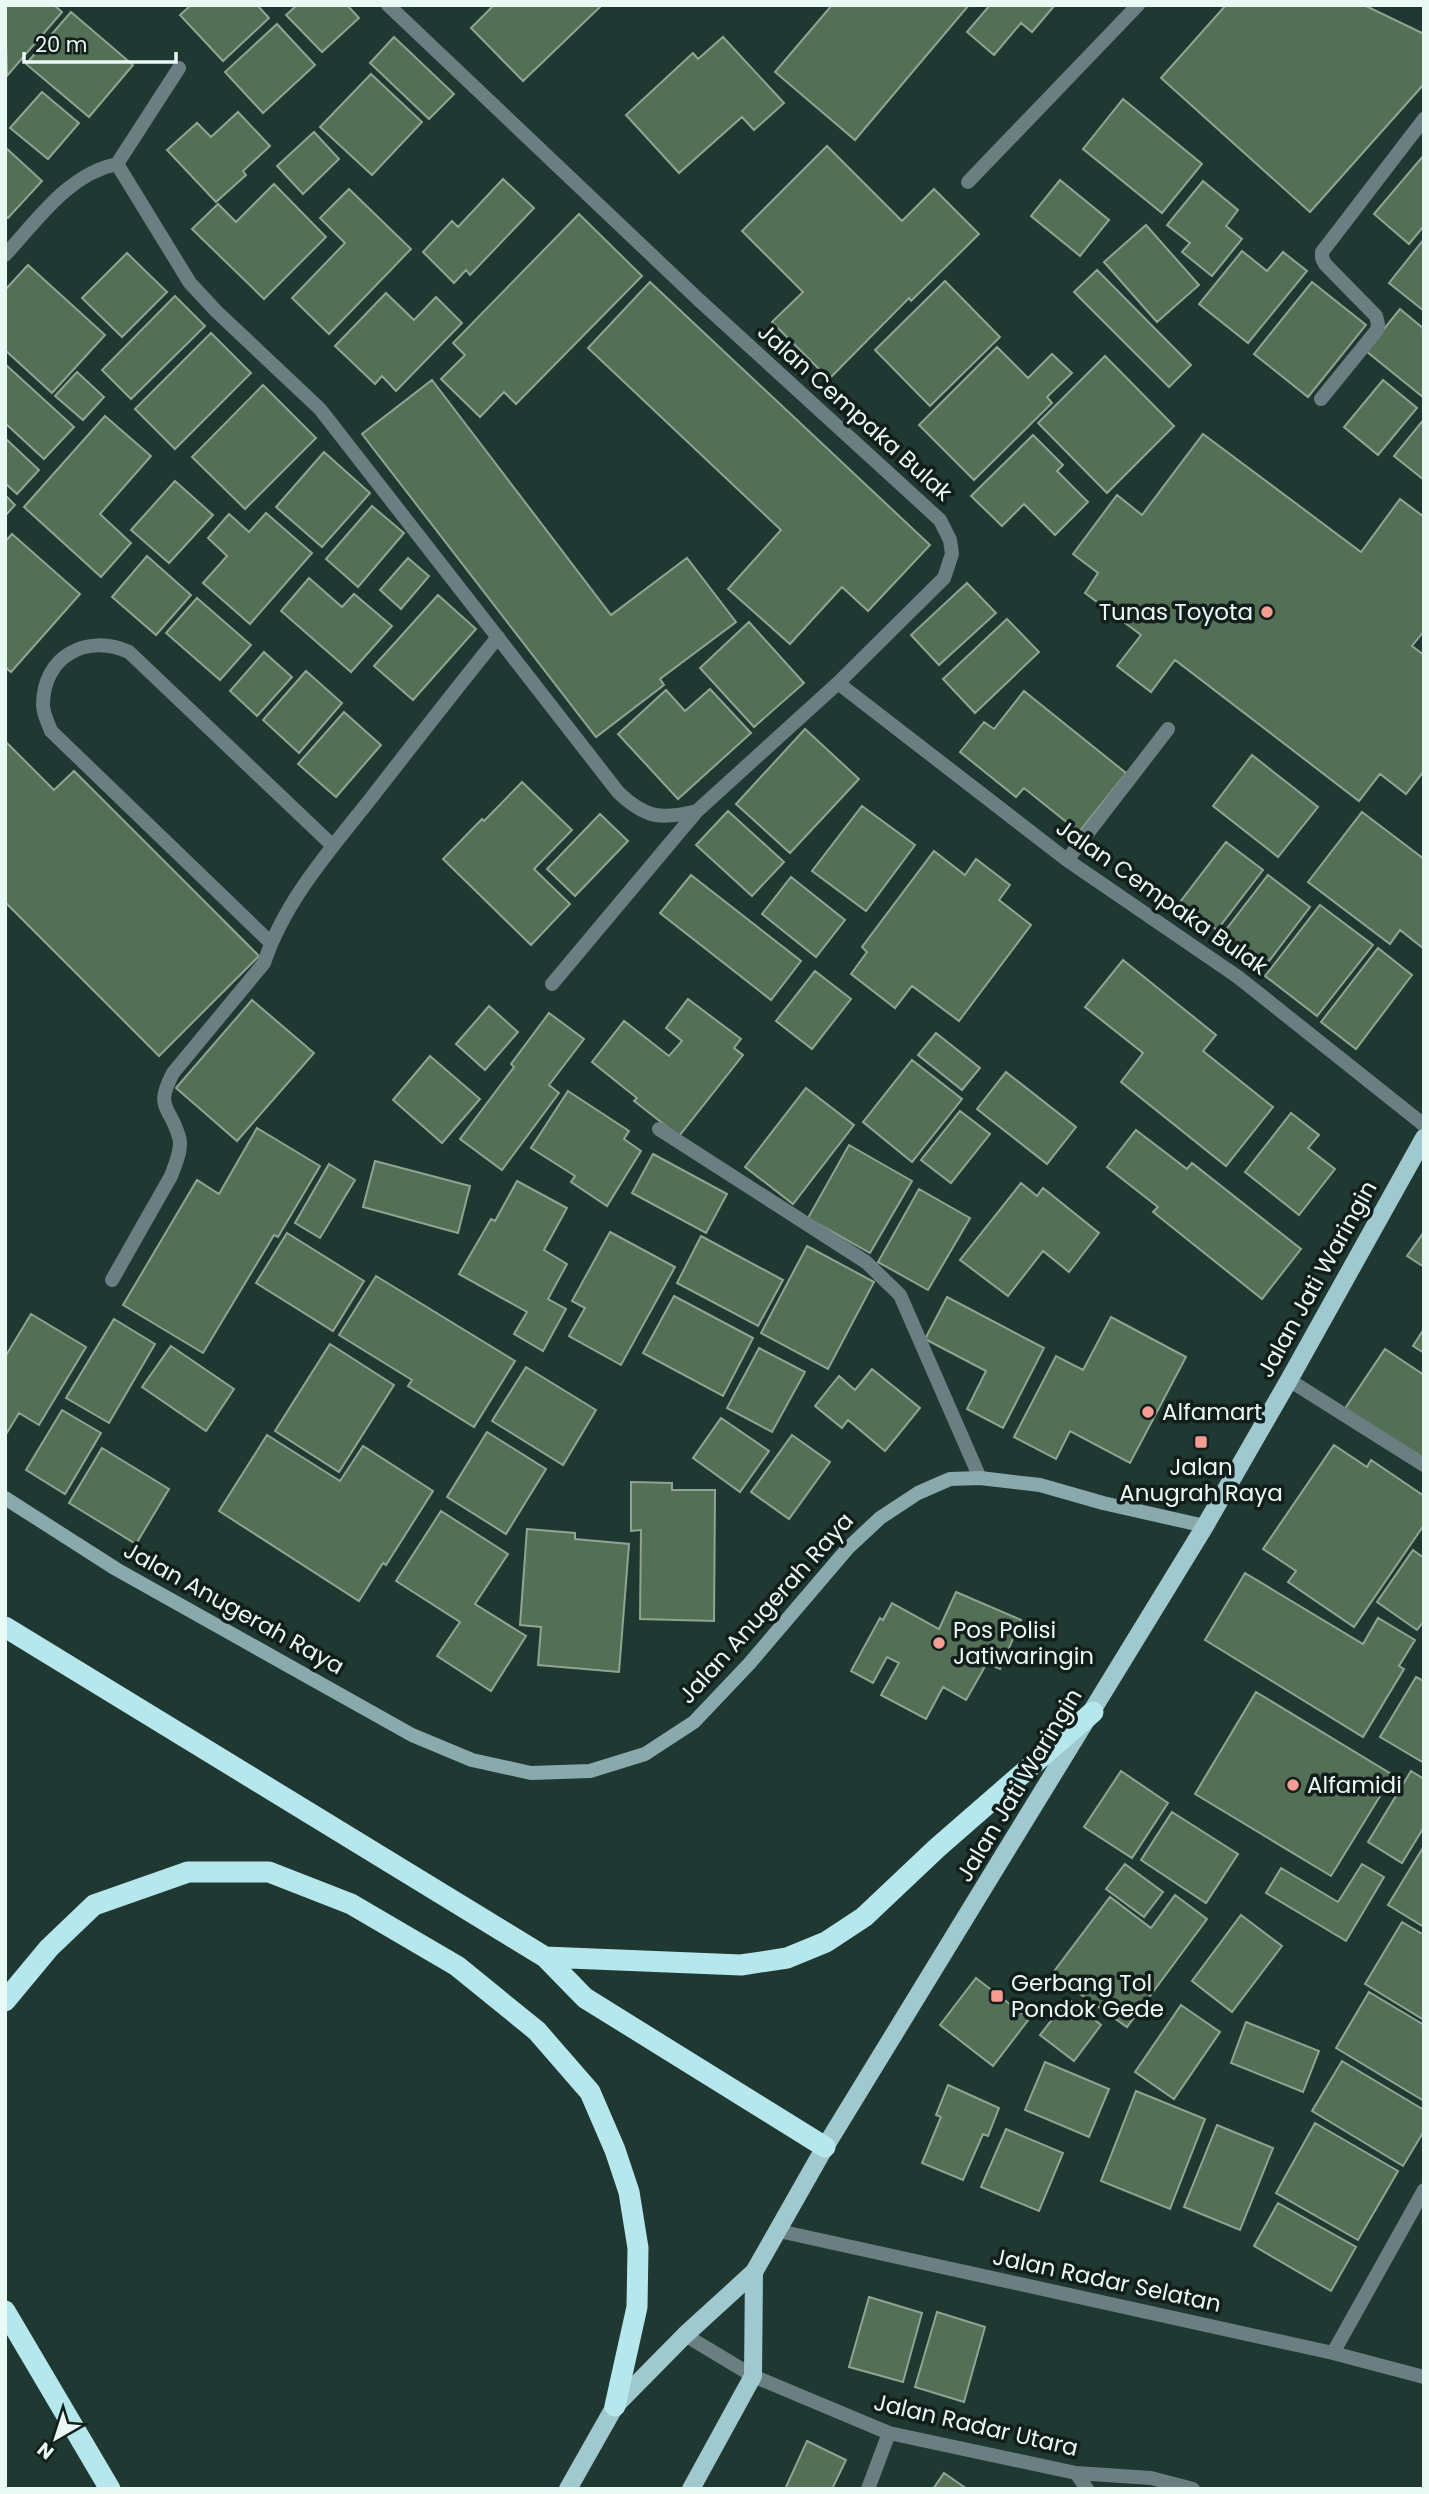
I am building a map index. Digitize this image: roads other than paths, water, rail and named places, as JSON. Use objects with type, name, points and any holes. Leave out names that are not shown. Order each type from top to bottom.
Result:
[{"type":"highway","points":[[5,1627],[545,1957],[585,1998],[825,2147]]},
{"type":"highway","points":[[545,1957],[741,1965],[787,1958],[826,1942],[864,1917],[937,1848],[1093,1712]]},
{"type":"highway","points":[[5,2001],[49,1948],[94,1905],[188,1872],[269,1872],[351,1904],[457,1966],[537,2031],[590,2092],[615,2150],[629,2192],[638,2248],[637,2307],[615,2406]]},
{"type":"highway","points":[[5,2311],[110,2489]]},
{"type":"main road","name":"Jalan Jati Waringin","points":[[568,2489],[615,2406],[685,2335],[754,2272],[825,2147],[1205,1525],[1424,1138]]},
{"type":"main road","points":[[691,2489],[753,2376],[754,2272]]},
{"type":"street","name":"Jalan Cempaka Bulak","points":[[388,5],[699,300],[940,520],[950,540],[952,554],[944,578],[838,682],[1067,860],[1238,977],[1424,1125]]},
{"type":"street","points":[[968,182],[1138,5]]},
{"type":"street","points":[[5,255],[70,186],[83,176],[117,164],[179,68]]},
{"type":"street","points":[[1321,399],[1377,330],[1378,324],[1376,316],[1325,264],[1322,252],[1424,119]]},
{"type":"street","points":[[117,164],[190,283],[320,409],[618,792],[633,806],[651,815],[672,817],[697,810]]},
{"type":"street","points":[[112,1280],[171,1176],[178,1157],[180,1139],[165,1108],[163,1091],[173,1073],[264,963],[271,943],[294,900],[333,846],[498,637]]},
{"type":"street","points":[[271,943],[51,732],[43,708],[44,688],[52,670],[63,658],[87,646],[114,645],[129,652],[333,846]]},
{"type":"street","points":[[552,984],[697,810],[838,682]]},
{"type":"street","points":[[1067,860],[1168,729]]},
{"type":"street","points":[[659,1129],[866,1262],[900,1295],[980,1478]]},
{"type":"street","points":[[1289,1380],[1424,1465]]},
{"type":"street","name":"Jalan Anugerah Raya","points":[[5,1498],[116,1569],[412,1735],[472,1760],[531,1773],[590,1771],[645,1754],[694,1722],[757,1655],[848,1548],[880,1518],[918,1493],[950,1479],[980,1478],[1040,1485],[1103,1503],[1205,1525]]},
{"type":"street","points":[[1333,2353],[1424,2190]]},
{"type":"street","name":"Jalan Radar Selatan","points":[[779,2231],[1333,2353],[1424,2377]]},
{"type":"street","name":"Jalan Radar Utara","points":[[685,2335],[753,2376],[889,2433],[1076,2473],[1151,2479],[1193,2489]]},
{"type":"street","points":[[868,2489],[889,2433]]},
{"type":"street","points":[[1076,2473],[1087,2489]]},
{"type":"place","name":"Tunas Toyota","points":[[1267,612]]},
{"type":"place","name":"Alfamart","points":[[1148,1412]]},
{"type":"place","name":"Jalan Anugrah Raya","points":[[1201,1442]]},
{"type":"place","name":"Pos Polisi Jatiwaringin","points":[[939,1643]]},
{"type":"place","name":"Alfamidi","points":[[1293,1785]]},
{"type":"place","name":"Gerbang Tol Pondok Gede","points":[[997,1996]]}]
